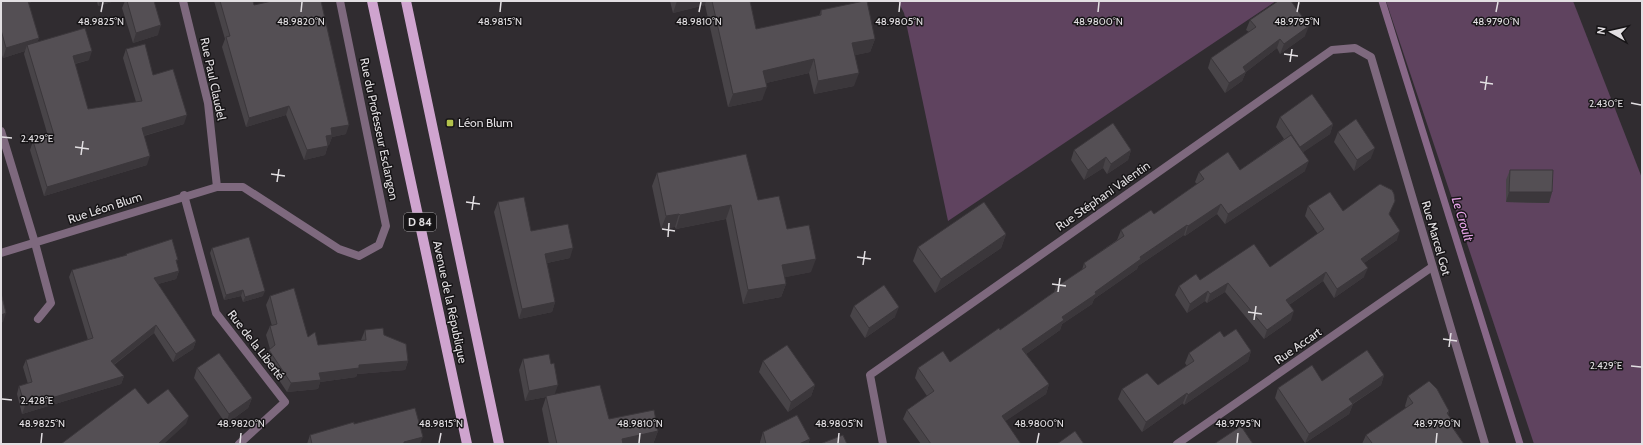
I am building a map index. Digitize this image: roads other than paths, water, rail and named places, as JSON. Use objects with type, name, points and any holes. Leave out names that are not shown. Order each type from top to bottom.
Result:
[{"type":"main road","name":"Avenue de la République","points":[[372,1],[467,444]]},
{"type":"main road","name":"Avenue de la République","points":[[406,1],[499,444]]},
{"type":"street","name":"Rue Paul Claudel","points":[[183,1],[208,103],[217,186]]},
{"type":"street","name":"Rue du Professeur Esclangon","points":[[217,186],[243,187],[339,249],[359,256],[379,245],[386,226],[340,1]]},
{"type":"street","name":"Rue Marcel Got","points":[[1355,48],[1371,57],[1485,444]]},
{"type":"street","name":"Rue Stéphani Valentin","points":[[883,444],[870,375],[1332,50],[1355,48]]},
{"type":"street","points":[[1,131],[35,243],[51,303],[38,319]]},
{"type":"street","name":"Rue Léon Blum","points":[[1,253],[217,186]]},
{"type":"street","name":"Rue de la Liberté","points":[[184,195],[216,313],[285,402],[239,444]]},
{"type":"street","name":"Rue Accart","points":[[1177,444],[1432,267]]},
{"type":"waterway","name":"Le Croult","points":[[1382,1],[1520,444]]},
{"type":"place","name":"Léon Blum","points":[[450,123]]}]
